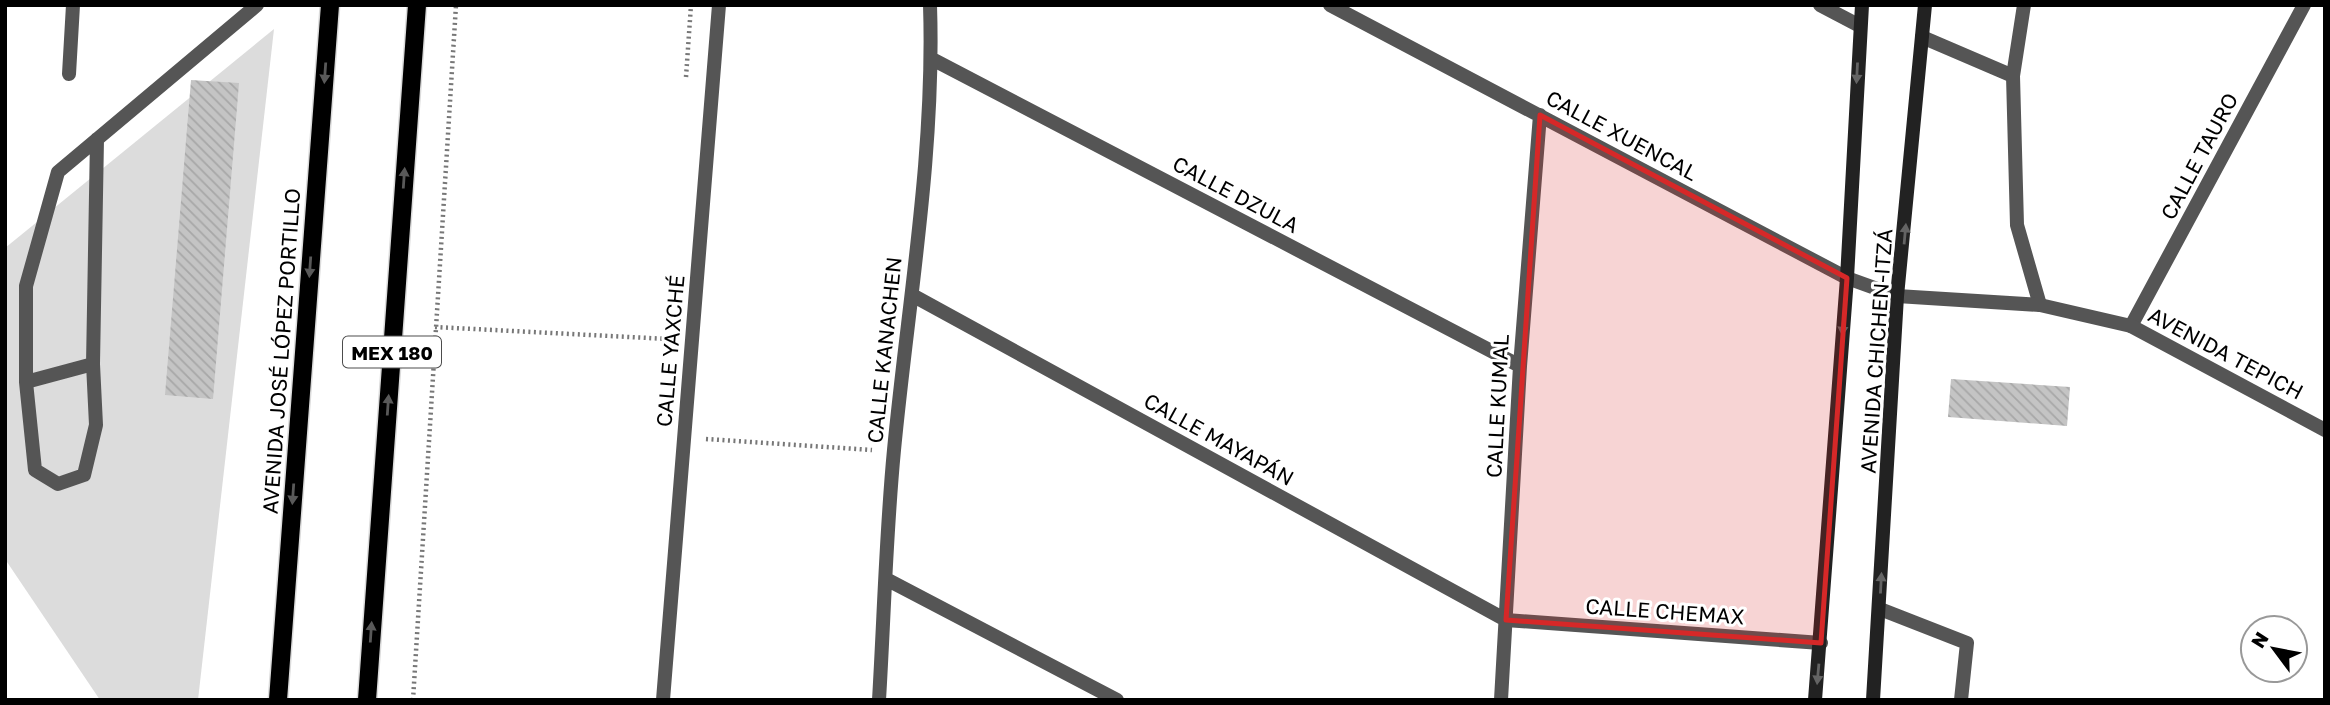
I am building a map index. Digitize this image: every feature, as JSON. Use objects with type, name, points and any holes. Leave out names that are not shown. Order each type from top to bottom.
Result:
[{"type":"main road","name":"AVENIDA JOSÉ LÓPEZ PORTILLO","points":[[278,700],[330,5]]},
{"type":"main road","name":"MEX 180","points":[[367,700],[417,5]]},
{"type":"main road","name":"AVENIDA CHICHEN-ITZÁ","points":[[1815,700],[1847,278],[1862,5]]},
{"type":"main road","name":"AVENIDA CHICHEN-ITZÁ","points":[[1873,700],[1897,296],[1925,5]]},
{"type":"street","points":[[69,74],[73,5]]},
{"type":"street","points":[[97,139],[93,364],[96,425],[84,475],[58,484],[34,470],[26,382],[26,286],[58,172],[97,139],[257,5]]},
{"type":"street","name":"CALLE YAXCHÉ","points":[[663,700],[719,5]]},
{"type":"street","name":"CALLE KANACHEN","points":[[879,700],[894,452],[912,295],[932,59],[930,5]]},
{"type":"street","name":"CALLE XUENCAL","points":[[1330,5],[1847,278],[1897,296]]},
{"type":"street","points":[[1820,5],[1860,26]]},
{"type":"street","points":[[2024,5],[2013,76],[2017,225],[2040,305]]},
{"type":"street","name":"CALLE TAURO","points":[[2130,326],[2304,5]]},
{"type":"street","points":[[1922,37],[2013,76]]},
{"type":"street","name":"CALLE DZULA","points":[[932,59],[1520,366]]},
{"type":"street","name":"CALLE KUMAL","points":[[1502,700],[1520,366],[1539,115]]},
{"type":"street","name":"CALLE MAYAPÁN","points":[[912,295],[1506,620]]},
{"type":"street","name":"AVENIDA TEPICH","points":[[1897,296],[2040,305],[2130,326],[2325,430]]},
{"type":"street","points":[[26,382],[93,364]]},
{"type":"street","points":[[886,579],[1117,700]]},
{"type":"street","points":[[1880,609],[1967,643],[1961,700]]},
{"type":"street","name":"CALLE CHEMAX","points":[[1506,620],[1821,643]]},
{"type":"path","points":[[413,700],[456,5]]},
{"type":"path","points":[[435,327],[668,338]]},
{"type":"path","points":[[684,437],[894,452]]},
{"type":"highlighted area","points":[[1540,115],[1847,278],[1821,643],[1506,620]]},
{"type":"shaded area","points":[[274,29],[198,700],[100,700],[5,559],[5,248]]},
{"type":"building","points":[[191,80],[239,83],[213,399],[165,395]]},
{"type":"building","points":[[1951,379],[2070,387],[2067,426],[1948,417]]}]
